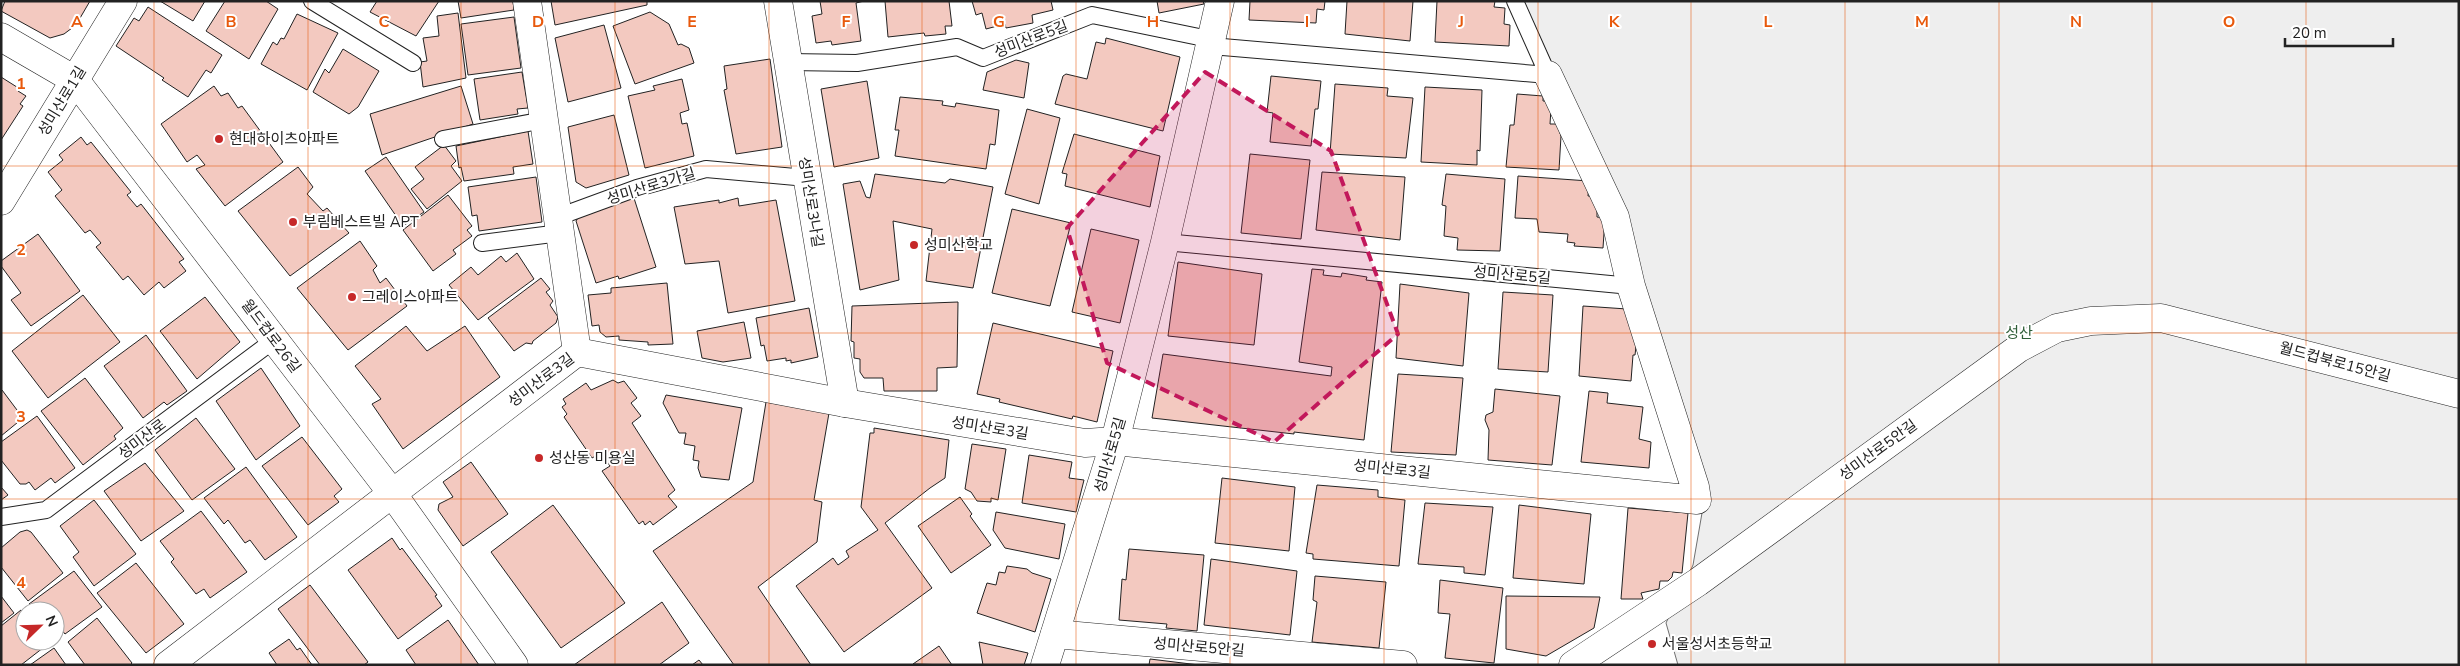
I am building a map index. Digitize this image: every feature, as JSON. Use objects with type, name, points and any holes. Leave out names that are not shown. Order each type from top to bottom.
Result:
[{"type":"street","name":"성미산로1길","points":[[1,201],[122,1]]},
{"type":"street","points":[[527,1],[577,352]]},
{"type":"street","name":"성미산로3나길","points":[[778,1],[845,403]]},
{"type":"street","name":"성미산로5길","points":[[1045,665],[1116,441],[1165,242],[1220,1]]},
{"type":"street","name":"월드컵로26길","points":[[1,37],[75,80],[392,493],[514,665]]},
{"type":"street","points":[[1548,76],[1615,217],[1631,286]]},
{"type":"street","name":"성미산로3길","points":[[168,665],[577,352],[845,403],[1085,443],[1116,441],[1697,500],[1695,487],[1631,286]]},
{"type":"street","name":"성미산로5안길","points":[[1573,665],[1698,582],[2019,348],[2057,328],[2091,320],[2131,317],[2161,318],[2211,329]]},
{"type":"street","name":"월드컵북로15안길","points":[[2211,329],[2459,394]]},
{"type":"street","name":"성미산로5안길","points":[[1055,634],[1403,665]]},
{"type":"lane","points":[[312,1],[413,63]]},
{"type":"lane","points":[[1515,1],[1548,76]]},
{"type":"lane","name":"성미산로5길","points":[[788,62],[857,63],[958,47],[983,58],[1092,15],[1198,37],[1211,46],[1548,76]]},
{"type":"lane","points":[[443,139],[544,120]]},
{"type":"lane","name":"성미산로3가길","points":[[482,243],[559,225],[637,188],[706,169],[807,178]]},
{"type":"lane","name":"성미산로5길","points":[[1165,242],[1631,286]]},
{"type":"lane","name":"성미산로","points":[[1,517],[46,510],[274,340]]},
{"type":"highlighted area","points":[[1205,72],[1331,151],[1398,334],[1274,442],[1107,363],[1067,228]]},
{"type":"green space","name":"성산","points":[[1523,1],[2459,1],[2459,665],[1678,665],[1666,623],[1693,565],[1702,513],[1702,486],[1567,96]]},
{"type":"building","points":[[5,1],[90,1],[76,25],[64,34],[50,38],[1,11]]},
{"type":"building","points":[[160,1],[205,1],[193,21]]},
{"type":"building","points":[[225,1],[266,1],[278,9],[249,59],[206,31]]},
{"type":"building","points":[[377,1],[439,1],[416,36],[370,12]]},
{"type":"building","points":[[458,1],[513,1],[514,10],[461,18]]},
{"type":"building","points":[[551,1],[647,1],[647,5],[555,25]]},
{"type":"building","points":[[820,1],[864,1],[856,3],[861,41],[832,45],[831,41],[816,43],[812,16],[822,14]]},
{"type":"building","points":[[885,1],[949,1],[952,26],[945,26],[946,34],[925,36],[924,33],[888,37]]},
{"type":"building","points":[[972,1],[1051,1],[1053,10],[1032,15],[1033,23],[1006,28],[1005,24],[986,29],[982,13],[976,15]]},
{"type":"building","points":[[1157,1],[1203,1],[1204,4],[1159,13]]},
{"type":"building","points":[[1250,1],[1325,1],[1324,10],[1317,9],[1316,23],[1249,20]]},
{"type":"building","points":[[1347,1],[1413,1],[1410,41],[1345,34]]},
{"type":"building","points":[[1437,1],[1495,1],[1494,7],[1505,8],[1504,24],[1510,25],[1509,46],[1435,42]]},
{"type":"building","points":[[148,7],[222,55],[211,73],[206,70],[188,97],[162,80],[164,78],[116,46],[134,18],[139,21]]},
{"type":"building","points":[[650,12],[669,24],[678,45],[681,44],[689,48],[694,63],[635,84],[613,26]]},
{"type":"building","points":[[458,13],[466,78],[423,87],[420,62],[427,61],[423,38],[439,36],[437,16]]},
{"type":"building","points":[[297,14],[338,33],[307,90],[261,64],[273,42],[277,45],[281,38],[284,39]]},
{"type":"building","points":[[514,17],[521,68],[468,75],[461,24]]},
{"type":"building","points":[[604,25],[621,88],[568,102],[555,38]]},
{"type":"building","points":[[1106,38],[1180,57],[1163,131],[1055,104],[1063,76],[1066,74],[1087,79],[1096,42],[1105,44]]},
{"type":"building","points":[[343,49],[379,71],[358,107],[349,114],[313,92],[325,69],[329,73]]},
{"type":"building","points":[[770,59],[782,147],[736,154],[724,90],[727,89],[724,66]]},
{"type":"building","points":[[1016,60],[1029,63],[1024,98],[983,90],[987,72]]},
{"type":"building","points":[[522,72],[528,108],[517,109],[518,114],[480,120],[474,79]]},
{"type":"building","points":[[1271,76],[1321,81],[1318,109],[1315,109],[1311,146],[1270,142],[1273,113],[1267,112]]},
{"type":"building","points":[[1,77],[20,89],[18,91],[26,96],[20,104],[23,106],[1,140]]},
{"type":"building","points":[[682,79],[689,110],[680,113],[682,124],[687,123],[694,156],[645,168],[628,96],[655,90],[653,86]]},
{"type":"building","points":[[867,81],[879,158],[834,167],[821,89]]},
{"type":"building","points":[[1335,84],[1388,88],[1387,96],[1413,98],[1406,158],[1330,154]]},
{"type":"building","name":"현대하이츠아파트","points":[[214,86],[221,96],[228,93],[238,108],[242,106],[283,162],[225,206],[196,169],[205,165],[197,155],[187,162],[161,124]]},
{"type":"building","points":[[461,86],[473,124],[382,155],[370,114]]},
{"type":"building","points":[[1425,87],[1482,90],[1480,151],[1477,150],[1477,165],[1421,162]]},
{"type":"building","points":[[1517,94],[1543,96],[1543,101],[1547,101],[1551,109],[1550,124],[1557,124],[1561,136],[1559,170],[1506,167],[1510,125],[1514,125]]},
{"type":"building","points":[[900,97],[943,101],[942,105],[955,107],[956,103],[999,110],[995,145],[990,144],[986,169],[895,156],[899,130],[895,130]]},
{"type":"building","points":[[1027,109],[1060,118],[1039,204],[1005,194]]},
{"type":"building","points":[[614,115],[629,175],[586,188],[576,182],[568,127]]},
{"type":"building","points":[[528,131],[533,164],[513,167],[514,174],[464,181],[461,167],[459,168],[456,146]]},
{"type":"building","points":[[1074,134],[1160,156],[1150,207],[1065,186],[1067,174],[1062,173]]},
{"type":"building","points":[[81,137],[87,145],[91,142],[131,192],[127,195],[137,207],[141,204],[184,259],[179,262],[186,271],[164,288],[159,282],[144,295],[128,276],[123,280],[96,247],[101,243],[90,230],[85,233],[55,196],[62,190],[48,172],[63,160],[59,155]]},
{"type":"building","points":[[444,145],[456,161],[451,166],[462,181],[427,209],[411,189],[424,179],[415,167]]},
{"type":"building","points":[[1250,154],[1310,160],[1301,239],[1241,233]]},
{"type":"building","points":[[386,157],[424,212],[403,226],[365,171]]},
{"type":"building","name":"부림베스트빌 APT","points":[[298,167],[313,187],[307,194],[323,211],[327,208],[349,233],[290,276],[238,211]]},
{"type":"building","points":[[1322,172],[1405,177],[1400,240],[1316,230]]},
{"type":"building","points":[[875,174],[945,183],[950,179],[993,187],[973,288],[926,281],[932,229],[893,221],[899,280],[860,290],[843,184],[860,181],[866,197],[870,198]]},
{"type":"building","points":[[1446,174],[1505,179],[1500,251],[1457,250],[1458,238],[1444,236],[1446,206],[1442,205]]},
{"type":"building","points":[[1518,176],[1589,181],[1588,196],[1597,196],[1597,217],[1605,218],[1603,248],[1574,246],[1575,243],[1567,242],[1568,234],[1539,232],[1537,219],[1515,218]]},
{"type":"building","points":[[536,177],[542,222],[479,231],[477,215],[472,216],[468,187]]},
{"type":"building","points":[[448,195],[472,226],[467,230],[472,236],[453,250],[456,254],[433,271],[403,230]]},
{"type":"building","points":[[633,195],[656,267],[619,279],[618,276],[596,283],[576,221],[581,213]]},
{"type":"building","points":[[738,198],[739,206],[776,200],[795,301],[728,313],[719,261],[685,264],[674,207],[719,200],[719,203]]},
{"type":"building","points":[[1012,209],[1071,223],[1050,306],[992,293]]},
{"type":"building","points":[[1091,229],[1139,240],[1120,323],[1072,312]]},
{"type":"building","points":[[38,234],[80,291],[31,326],[11,300],[21,293],[1,266],[1,261]]},
{"type":"building","name":"그레이스아파트","points":[[360,241],[377,266],[373,270],[380,283],[386,278],[407,306],[348,350],[297,288]]},
{"type":"building","points":[[517,253],[534,279],[478,320],[449,285],[471,267],[478,275],[501,256],[506,262]]},
{"type":"building","points":[[1178,262],[1262,274],[1254,345],[1168,336]]},
{"type":"building","points":[[1312,269],[1324,270],[1323,275],[1341,277],[1342,273],[1367,277],[1366,280],[1382,282],[1364,440],[1152,418],[1163,354],[1331,376],[1332,367],[1299,362]]},
{"type":"building","points":[[541,278],[550,289],[546,292],[553,301],[550,305],[558,317],[556,323],[533,341],[532,344],[526,343],[514,351],[488,318]]},
{"type":"building","points":[[667,283],[673,344],[648,345],[648,342],[619,340],[619,336],[606,337],[600,332],[599,325],[592,326],[588,295],[611,293],[611,288]]},
{"type":"building","points":[[1400,284],[1469,293],[1463,366],[1396,358]]},
{"type":"building","points":[[1503,292],[1553,295],[1548,372],[1498,369]]},
{"type":"building","points":[[83,295],[120,342],[48,398],[12,351]]},
{"type":"building","points":[[205,297],[240,342],[197,379],[160,331]]},
{"type":"building","points":[[958,302],[957,367],[937,368],[937,391],[884,391],[883,378],[864,378],[860,372],[860,359],[854,358],[854,342],[851,341],[852,306]]},
{"type":"building","points":[[1583,306],[1627,309],[1637,338],[1635,355],[1633,355],[1631,381],[1579,376]]},
{"type":"building","points":[[809,308],[818,357],[791,363],[791,360],[786,361],[786,358],[767,361],[764,345],[761,346],[756,318]]},
{"type":"building","points":[[744,322],[751,358],[723,362],[702,358],[697,331]]},
{"type":"building","points":[[993,323],[1113,351],[1097,422],[1073,416],[1072,419],[999,402],[1000,399],[977,394]]},
{"type":"building","points":[[406,326],[427,351],[465,326],[500,377],[403,449],[372,404],[381,399],[355,366]]},
{"type":"building","points":[[146,335],[187,391],[167,405],[164,402],[143,418],[104,366]]},
{"type":"building","points":[[261,368],[300,426],[256,460],[216,401]]},
{"type":"building","points":[[1398,374],[1463,378],[1456,455],[1391,452]]},
{"type":"building","points":[[85,378],[123,428],[114,436],[116,439],[83,465],[41,411]]},
{"type":"building","points":[[613,380],[618,383],[624,381],[637,398],[631,403],[641,416],[632,423],[675,490],[668,496],[677,507],[653,525],[650,521],[645,525],[643,521],[639,524],[602,471],[610,466],[601,453],[592,458],[564,417],[567,414],[562,407],[566,404],[563,399],[586,383],[591,390]]},
{"type":"building","points":[[1495,389],[1560,396],[1552,465],[1488,460],[1489,430],[1485,420],[1486,415],[1493,412]]},
{"type":"building","points":[[1,390],[23,418],[1,436]]},
{"type":"building","points":[[1589,391],[1608,393],[1607,403],[1643,407],[1639,439],[1651,442],[1649,468],[1581,462]]},
{"type":"building","points":[[666,395],[742,408],[729,480],[701,477],[698,468],[699,461],[693,460],[695,446],[684,444],[686,433],[679,433],[663,403]]},
{"type":"building","points":[[766,402],[829,413],[814,500],[822,502],[817,542],[758,587],[811,665],[734,665],[653,551],[753,482]]},
{"type":"building","points":[[37,416],[75,468],[55,483],[51,478],[35,490],[29,482],[20,484],[1,460],[1,442]]},
{"type":"building","points":[[196,418],[235,469],[192,500],[155,450]]},
{"type":"building","points":[[874,428],[949,440],[945,478],[885,523],[932,588],[844,652],[796,586],[833,558],[838,565],[849,557],[846,551],[878,530],[861,507],[870,433],[874,433]]},
{"type":"building","points":[[302,437],[342,489],[334,496],[339,502],[308,525],[262,466]]},
{"type":"building","points":[[972,444],[1006,449],[998,500],[991,498],[991,502],[977,501],[971,492],[965,489]]},
{"type":"building","points":[[1029,455],[1072,462],[1069,478],[1084,480],[1076,512],[1022,503]]},
{"type":"building","points":[[471,462],[508,514],[463,546],[438,510],[439,504],[453,497],[443,482]]},
{"type":"building","points":[[145,463],[184,511],[141,541],[104,491]]},
{"type":"building","points":[[246,467],[297,537],[265,560],[250,540],[245,543],[228,520],[224,524],[204,498]]},
{"type":"building","points":[[1222,478],[1295,487],[1289,551],[1215,543]]},
{"type":"building","points":[[1317,485],[1378,490],[1378,497],[1405,500],[1399,566],[1313,559],[1313,554],[1306,553]]},
{"type":"building","points":[[1,487],[8,495],[1,500]]},
{"type":"building","points":[[960,497],[972,514],[970,516],[991,545],[951,573],[918,526]]},
{"type":"building","points":[[94,500],[136,554],[94,586],[73,557],[79,552],[60,526]]},
{"type":"building","points":[[1425,503],[1493,507],[1485,575],[1464,573],[1464,567],[1418,564]]},
{"type":"building","points":[[553,505],[625,603],[561,648],[491,552]]},
{"type":"building","points":[[1519,505],[1591,514],[1584,584],[1513,578]]},
{"type":"building","points":[[1628,508],[1688,513],[1682,573],[1673,572],[1672,577],[1668,581],[1660,581],[1659,589],[1641,593],[1643,599],[1621,599]]},
{"type":"building","points":[[201,511],[247,572],[210,598],[204,589],[196,594],[171,562],[174,559],[160,541]]},
{"type":"building","points":[[996,512],[1065,524],[1059,559],[1005,548],[993,530]]},
{"type":"building","points":[[27,530],[31,532],[63,573],[28,601],[1,567],[1,548],[20,532]]},
{"type":"building","points":[[392,538],[400,550],[402,548],[437,595],[435,596],[442,606],[398,639],[348,570]]},
{"type":"building","points":[[1129,549],[1204,555],[1197,631],[1166,628],[1167,624],[1119,620],[1122,579],[1126,580]]},
{"type":"building","points":[[1211,559],[1297,571],[1290,635],[1204,625]]},
{"type":"building","points":[[136,563],[184,624],[146,653],[97,593]]},
{"type":"building","points":[[1007,566],[1027,569],[1032,573],[1051,579],[1035,632],[977,613],[987,583],[996,585],[999,572],[1005,573]]},
{"type":"building","points":[[74,571],[102,607],[65,634],[65,601],[33,601]]},
{"type":"building","points":[[1315,576],[1386,582],[1379,648],[1312,642],[1317,602],[1313,600]]},
{"type":"building","points":[[1440,580],[1503,588],[1494,663],[1445,658],[1450,614],[1438,613]]},
{"type":"building","points":[[310,585],[368,662],[364,665],[320,665],[278,609]]},
{"type":"building","points":[[1,596],[14,613],[1,623]]},
{"type":"building","points":[[1506,596],[1600,597],[1594,628],[1546,656],[1506,649]]},
{"type":"building","points":[[662,602],[689,643],[659,665],[574,665]]},
{"type":"building","points":[[15,615],[15,651],[39,651],[21,665],[1,665],[1,626]]},
{"type":"building","points":[[97,618],[132,663],[130,665],[85,665],[68,642]]},
{"type":"building","points":[[448,620],[479,665],[416,665],[406,650]]},
{"type":"building","points":[[289,639],[297,650],[300,648],[312,665],[277,665],[269,653]]},
{"type":"building","points":[[979,642],[1028,653],[1024,665],[983,665]]},
{"type":"building","points":[[939,646],[952,665],[913,664]]},
{"type":"building","points":[[50,651],[56,651],[66,665],[30,665]]},
{"type":"building","points":[[1150,659],[1199,665],[1149,665]]},
{"type":"building","points":[[699,660],[703,665],[692,665]]},
{"type":"place","name":"현대하이츠아파트","points":[[219,139]]},
{"type":"place","name":"부림베스트빌 APT","points":[[293,222]]},
{"type":"place","name":"성미산학교","points":[[914,245]]},
{"type":"place","name":"그레이스아파트","points":[[352,297]]},
{"type":"place","name":"성산동 미용실","points":[[539,458]]},
{"type":"place","name":"서울성서초등학교","points":[[1652,644]]}]
